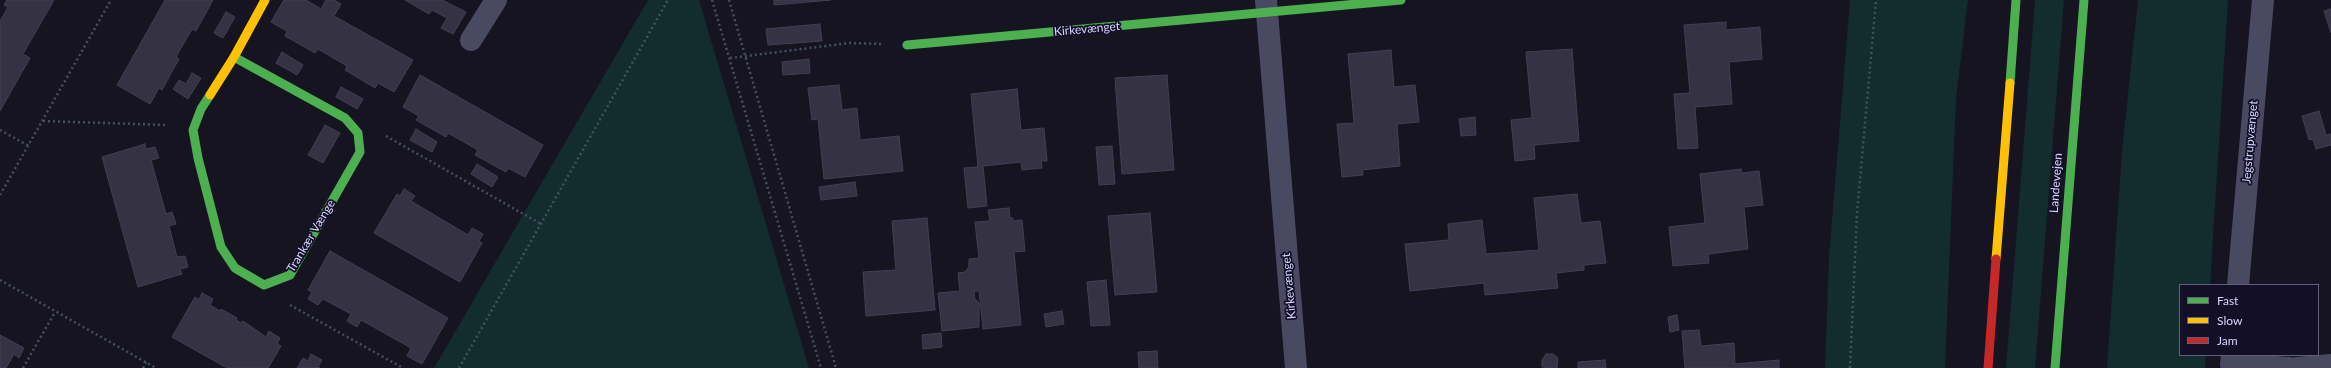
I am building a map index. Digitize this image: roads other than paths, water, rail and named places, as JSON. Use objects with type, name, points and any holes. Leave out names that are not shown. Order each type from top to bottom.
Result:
[{"type":"street","name":"Trankær Vænge","points":[[234,57],[345,118],[358,133],[360,152],[290,275],[264,285],[235,268],[221,247],[198,158],[193,130],[201,109],[234,57],[265,0]]},
{"type":"street","points":[[471,40],[496,0]]},
{"type":"street","name":"Kirkevænget","points":[[907,45],[1267,6],[1401,0]]},
{"type":"street","points":[[1988,368],[2016,0]]},
{"type":"street","name":"Landevejen","points":[[2055,368],[2084,0]]},
{"type":"street","name":"Jegstrupvænget","points":[[2238,284],[2263,0]]},
{"type":"street","name":"Kirkevænget","points":[[1267,6],[1296,368]]},
{"type":"street","points":[[2232,356],[2231,364],[2289,368]]},
{"type":"street","points":[[2297,368],[2331,365]]}]
